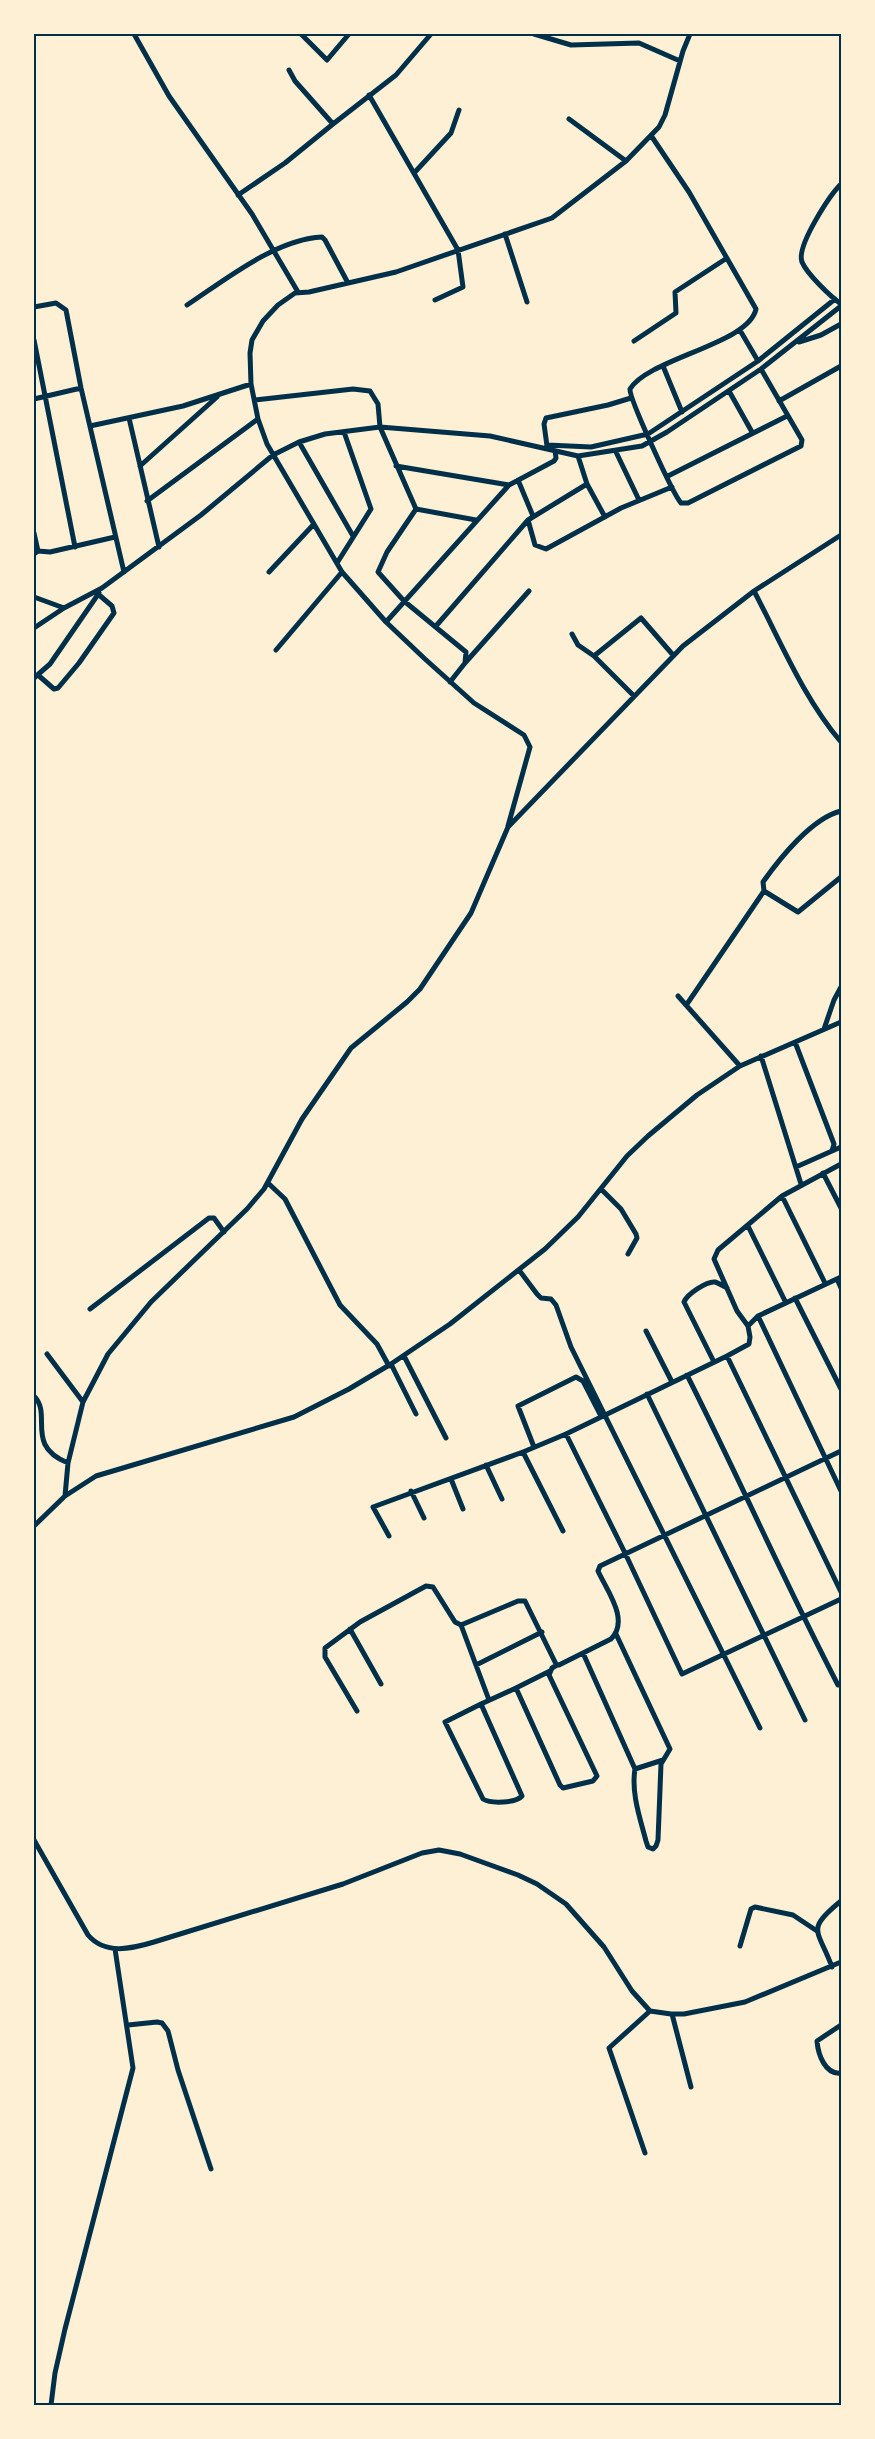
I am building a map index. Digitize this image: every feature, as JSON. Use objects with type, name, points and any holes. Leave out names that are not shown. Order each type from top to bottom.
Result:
[{"type":"street","points":[[134,34],[169,96],[275,250],[298,292]]},
{"type":"street","points":[[301,34],[327,60],[349,34]]},
{"type":"street","points":[[238,195],[285,163],[396,75],[430,34]]},
{"type":"street","points":[[534,34],[572,45],[640,43],[680,61]]},
{"type":"street","points":[[65,1496],[68,1463],[83,1402],[98,1372],[118,1340],[151,1302],[247,1209],[268,1183],[302,1119],[340,1062],[362,1038],[407,1002],[420,988],[458,936],[471,913],[508,827],[530,747],[529,743],[520,733],[481,709],[450,682],[386,622],[342,572],[264,438],[251,384],[250,353],[255,331],[278,305],[298,292],[396,272],[552,218],[626,161],[652,137],[665,115],[680,61],[690,34]]},
{"type":"street","points":[[289,70],[295,81],[333,124]]},
{"type":"street","points":[[369,95],[415,172],[458,250],[463,287],[435,300]]},
{"type":"street","points":[[415,172],[451,133],[459,110]]},
{"type":"street","points":[[569,119],[626,161]]},
{"type":"street","points":[[652,137],[690,192],[756,307],[752,318],[738,331],[663,366],[633,384],[629,392],[679,500],[687,504],[798,449],[802,445],[802,440],[761,369]]},
{"type":"street","points":[[547,447],[555,451],[578,456],[616,452],[651,443],[761,369],[798,342],[841,305],[806,268],[801,253],[825,205],[841,184]]},
{"type":"street","points":[[505,234],[527,302]]},
{"type":"street","points":[[187,305],[275,250],[311,237],[322,237],[329,246],[348,283]]},
{"type":"street","points":[[634,341],[675,314],[677,310],[675,292],[727,258]]},
{"type":"street","points":[[34,628],[64,608],[102,588],[159,547],[273,455],[299,442],[344,432],[380,427],[490,436],[547,447],[591,447],[648,434],[758,361],[835,299]]},
{"type":"street","points":[[34,307],[56,304],[64,308],[124,572]]},
{"type":"street","points":[[798,342],[821,335],[841,324]]},
{"type":"street","points":[[738,331],[741,332],[758,361]]},
{"type":"street","points":[[34,340],[75,547]]},
{"type":"street","points":[[663,366],[682,412]]},
{"type":"street","points":[[778,401],[841,366]]},
{"type":"street","points":[[90,426],[183,406],[251,384]]},
{"type":"street","points":[[34,399],[81,388]]},
{"type":"street","points":[[255,400],[365,390],[372,393],[378,404],[380,427],[416,509]]},
{"type":"street","points":[[713,391],[718,398]]},
{"type":"street","points":[[728,391],[752,432]]},
{"type":"street","points":[[140,466],[220,395]]},
{"type":"street","points":[[547,447],[544,424],[546,418],[608,405],[631,398]]},
{"type":"street","points":[[668,476],[787,416]]},
{"type":"street","points":[[129,418],[159,547]]},
{"type":"street","points":[[148,501],[258,419]]},
{"type":"street","points":[[337,562],[370,512],[371,505],[344,432]]},
{"type":"street","points":[[299,442],[353,536]]},
{"type":"street","points":[[386,622],[509,485],[554,460],[555,451]]},
{"type":"street","points":[[616,452],[639,500]]},
{"type":"street","points":[[578,456],[587,484],[605,517]]},
{"type":"street","points":[[396,466],[509,485]]},
{"type":"street","points":[[518,480],[532,516]]},
{"type":"street","points":[[436,626],[532,516],[587,484]]},
{"type":"street","points":[[528,520],[536,545],[544,549],[639,500],[672,487]]},
{"type":"street","points":[[416,509],[476,520]]},
{"type":"street","points":[[416,509],[378,568],[380,576],[404,601],[465,650],[465,663]]},
{"type":"street","points":[[269,572],[314,524]]},
{"type":"street","points":[[34,533],[36,552],[50,552],[115,538]]},
{"type":"street","points":[[508,827],[674,655],[754,591],[841,535]]},
{"type":"street","points":[[276,650],[342,572]]},
{"type":"street","points":[[98,594],[112,606],[114,613],[79,663],[58,688],[54,689],[36,677],[50,664],[102,588]]},
{"type":"street","points":[[450,682],[529,591]]},
{"type":"street","points":[[754,591],[815,709],[841,742]]},
{"type":"street","points":[[34,597],[64,608]]},
{"type":"street","points":[[594,656],[641,618],[674,655]]},
{"type":"street","points":[[572,634],[578,645],[594,656],[634,696]]},
{"type":"street","points":[[687,1004],[764,891],[764,880],[823,818],[841,811]]},
{"type":"street","points":[[764,891],[798,912],[841,877]]},
{"type":"street","points":[[824,1030],[834,1000],[841,987]]},
{"type":"street","points":[[678,996],[740,1066]]},
{"type":"street","points":[[34,1526],[65,1496],[105,1472],[197,1447],[294,1416],[349,1389],[390,1365],[450,1324],[519,1270],[571,1223],[648,1136],[708,1087],[740,1066],[841,1022]]},
{"type":"street","points":[[795,1042],[834,1144],[832,1151]]},
{"type":"street","points":[[761,1056],[801,1184]]},
{"type":"street","points":[[796,1168],[841,1147]]},
{"type":"street","points":[[389,1536],[373,1507],[411,1491],[451,1480],[566,1434],[749,1344],[748,1326],[742,1320],[714,1255],[782,1196],[841,1164]]},
{"type":"street","points":[[823,1173],[841,1208]]},
{"type":"street","points":[[268,1183],[289,1206],[340,1304],[377,1344],[416,1414]]},
{"type":"street","points":[[601,1189],[621,1209],[636,1234],[637,1238],[628,1254]]},
{"type":"street","points":[[782,1196],[825,1283]]},
{"type":"street","points":[[90,1309],[209,1218],[214,1218],[224,1232]]},
{"type":"street","points":[[748,1226],[786,1303]]},
{"type":"street","points":[[519,1270],[541,1298],[551,1299],[556,1305],[568,1340],[603,1415]]},
{"type":"street","points":[[748,1326],[758,1316],[825,1283],[839,1278],[841,1288]]},
{"type":"street","points":[[714,1362],[684,1302],[688,1296],[710,1283],[715,1282],[727,1288]]},
{"type":"street","points":[[795,1298],[841,1390]]},
{"type":"street","points":[[758,1316],[841,1490]]},
{"type":"street","points":[[646,1331],[672,1382]]},
{"type":"street","points":[[47,1354],[83,1402]]},
{"type":"street","points":[[404,1356],[446,1438]]},
{"type":"street","points":[[727,1356],[841,1592]]},
{"type":"street","points":[[688,1375],[747,1495],[803,1617],[838,1685]]},
{"type":"street","points":[[534,1447],[518,1406],[576,1378],[583,1381],[666,1534],[760,1728]]},
{"type":"street","points":[[647,1394],[805,1720]]},
{"type":"street","points":[[34,1396],[38,1402],[43,1439],[47,1448],[53,1456],[68,1463]]},
{"type":"street","points":[[566,1434],[625,1553],[680,1673],[684,1674],[841,1599]]},
{"type":"street","points":[[583,1653],[634,1769],[633,1778],[637,1804],[646,1842],[648,1847],[653,1849],[658,1840],[663,1760],[670,1749],[616,1634],[619,1616],[598,1571],[600,1566],[784,1476],[841,1451]]},
{"type":"street","points":[[523,1452],[563,1531]]},
{"type":"street","points":[[486,1466],[502,1499]]},
{"type":"street","points":[[451,1480],[463,1510]]},
{"type":"street","points":[[411,1491],[424,1518]]},
{"type":"street","points":[[357,1711],[324,1653],[325,1648],[350,1629],[429,1585],[433,1587],[455,1622],[461,1625],[488,1700]]},
{"type":"street","points":[[461,1625],[522,1600],[528,1603],[557,1665]]},
{"type":"street","points":[[350,1629],[381,1684]]},
{"type":"street","points":[[476,1665],[542,1632]]},
{"type":"street","points":[[481,1704],[522,1796],[515,1801],[488,1802],[483,1800],[444,1722],[488,1700],[550,1671],[557,1665],[611,1639],[616,1634]]},
{"type":"street","points":[[516,1688],[560,1786],[564,1788],[593,1781],[597,1776],[549,1675],[550,1671]]},
{"type":"street","points":[[634,1769],[663,1760]]},
{"type":"street","points":[[34,1840],[88,1935],[101,1946],[116,1949],[132,1948],[154,1942],[343,1884],[422,1854],[439,1850],[460,1854],[518,1875],[537,1884],[566,1904],[604,1947],[632,1991],[650,2011],[672,2014],[746,2002],[841,1962]]},
{"type":"street","points":[[817,1931],[820,1920],[841,1901]]},
{"type":"street","points":[[740,1946],[750,1909],[755,1907],[794,1915],[817,1931],[832,1967]]},
{"type":"street","points":[[51,2405],[55,2373],[65,2329],[133,2068],[116,1949]]},
{"type":"street","points":[[644,2154],[609,2048],[650,2011]]},
{"type":"street","points":[[672,2014],[691,2087]]},
{"type":"street","points":[[128,2025],[157,2022],[162,2023],[168,2030],[178,2070],[211,2169]]},
{"type":"street","points":[[841,2025],[817,2041],[824,2063],[832,2072],[841,2073]]}]
